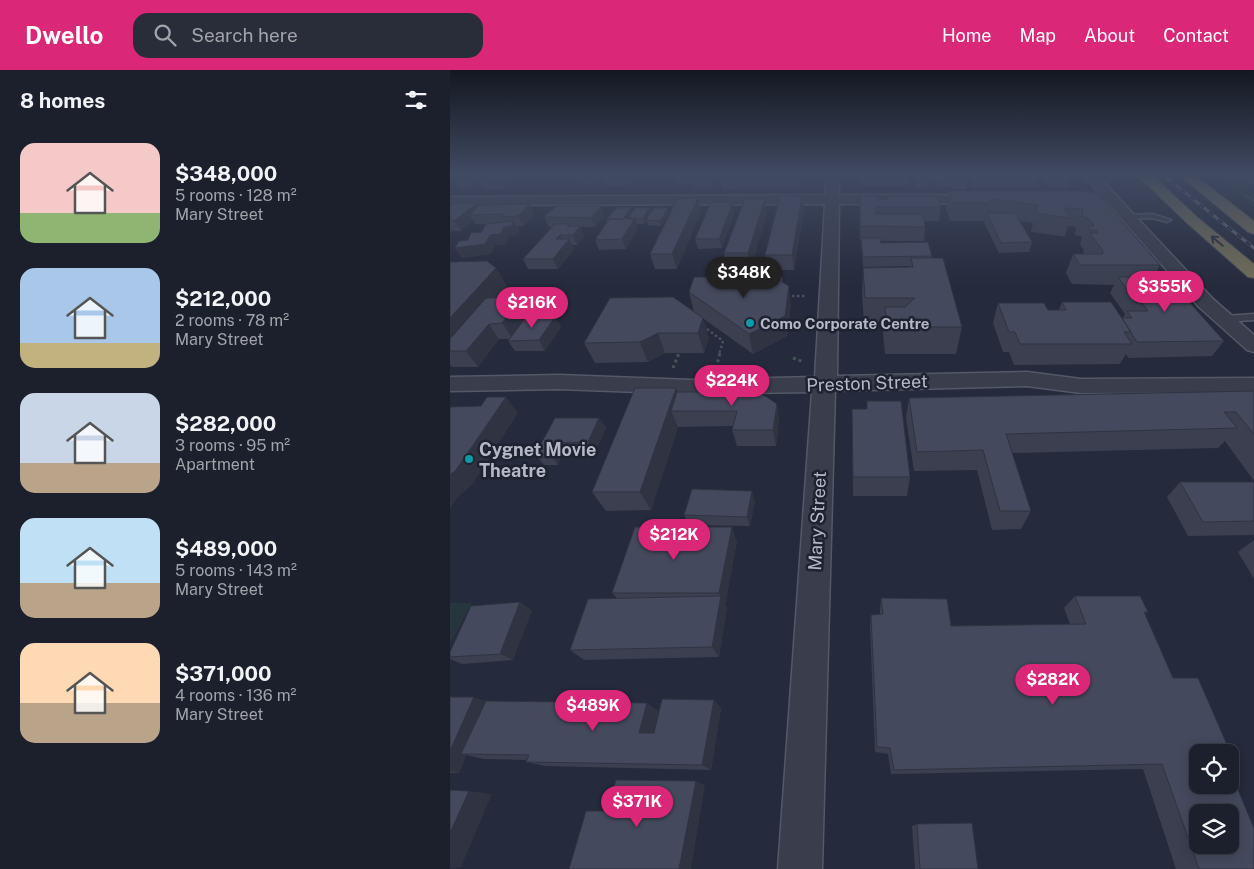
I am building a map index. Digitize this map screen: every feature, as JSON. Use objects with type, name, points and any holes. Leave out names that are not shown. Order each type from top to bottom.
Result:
[{"type":"highway","points":[[1183,211],[1254,273]]},
{"type":"highway","points":[[1233,211],[1254,228]]},
{"type":"street","name":"Mary Street","points":[[800,869],[832,211]]},
{"type":"street","points":[[1124,211],[1206,303],[1254,346]]},
{"type":"street","name":"Preston Street","points":[[450,384],[559,382],[692,387],[1027,379],[1081,386],[1254,386]]},
{"type":"lane","points":[[1129,217],[1152,216],[1167,220]]},
{"type":"lane","points":[[1225,319],[1254,317]]},
{"type":"path","points":[[787,296],[807,296]]},
{"type":"path","points":[[697,321],[723,341],[716,368]]},
{"type":"path","points":[[720,338],[726,335]]},
{"type":"path","points":[[676,362],[679,353]]},
{"type":"shaded area","points":[[450,603],[472,603],[450,644]]},
{"type":"building","points":[[450,211],[466,211],[454,221],[450,221]]},
{"type":"building","points":[[473,211],[523,211],[518,216],[502,217],[505,214],[469,215]]},
{"type":"building","points":[[550,211],[597,211],[591,218],[544,217]]},
{"type":"building","points":[[613,211],[629,211],[623,219],[606,220]]},
{"type":"building","points":[[633,211],[647,211],[643,219],[628,219]]},
{"type":"building","points":[[652,211],[666,211],[660,221],[646,220]]},
{"type":"building","points":[[671,211],[692,211],[672,254],[650,254]]},
{"type":"building","points":[[707,211],[729,211],[719,239],[695,239]]},
{"type":"building","points":[[740,211],[761,211],[748,253],[724,253]]},
{"type":"building","points":[[776,211],[799,211],[792,255],[765,255]]},
{"type":"building","points":[[860,211],[876,211],[876,214],[923,214],[925,227],[860,226]]},
{"type":"building","points":[[1036,211],[1066,211],[1071,218],[1068,218],[1036,213]]},
{"type":"building","points":[[1083,211],[1113,211],[1160,265],[1080,265],[1073,254],[1103,254],[1103,251],[1090,233],[1097,233],[1097,231],[1090,230],[1087,226],[1094,226],[1088,218],[1082,217]]},
{"type":"building","points":[[987,213],[1015,213],[1032,242],[1001,243]]},
{"type":"building","points":[[635,218],[622,239],[595,240],[609,219]]},
{"type":"building","points":[[514,221],[512,226],[504,227],[501,234],[490,235],[485,244],[455,248],[459,241],[468,240],[471,233],[482,232],[486,224]]},
{"type":"building","points":[[555,224],[580,226],[573,235],[560,235],[556,239],[569,239],[553,259],[523,259]]},
{"type":"building","points":[[861,238],[880,238],[881,243],[928,242],[932,256],[863,257]]},
{"type":"building","points":[[911,258],[943,258],[962,327],[887,327],[885,307],[905,307],[915,298],[865,298],[863,268],[913,267]]},
{"type":"building","points":[[487,261],[496,268],[450,318],[450,262]]},
{"type":"building","points":[[694,277],[783,277],[782,282],[789,286],[785,316],[749,334],[689,292]]},
{"type":"building","points":[[1118,277],[1167,277],[1224,341],[1137,342],[1122,318],[1132,318],[1127,311],[1148,311],[1142,303],[1137,303]]},
{"type":"building","points":[[523,297],[502,323],[489,324],[466,351],[450,351],[450,339],[486,298]]},
{"type":"building","points":[[673,297],[703,318],[698,333],[658,333],[640,342],[584,343],[610,298]]},
{"type":"building","points":[[1062,302],[1111,302],[1131,332],[1124,332],[1132,344],[1020,344],[1015,332],[1009,332],[998,303],[1044,303],[1048,310],[1066,310]]},
{"type":"building","points":[[526,317],[555,317],[539,340],[508,341]]},
{"type":"building","points":[[635,388],[676,388],[640,492],[592,492]]},
{"type":"building","points":[[1254,391],[1254,434],[1236,412],[1224,412],[1237,428],[1006,434],[1031,511],[1000,511],[983,450],[917,452],[909,398]]},
{"type":"building","points":[[677,392],[759,392],[777,404],[773,430],[732,430],[737,411],[671,411]]},
{"type":"building","points":[[487,397],[506,397],[456,470],[450,475],[450,407],[481,406]]},
{"type":"building","points":[[867,401],[901,401],[910,477],[853,477],[852,409],[867,409]]},
{"type":"building","points":[[555,418],[599,418],[588,442],[556,443],[550,454],[535,455]]},
{"type":"building","points":[[1180,482],[1254,482],[1254,521],[1203,522]]},
{"type":"building","points":[[692,489],[752,491],[747,517],[684,515]]},
{"type":"building","points":[[635,527],[732,527],[719,593],[612,593]]},
{"type":"building","points":[[721,596],[712,647],[570,650],[588,599]]},
{"type":"building","points":[[1075,596],[1140,596],[1148,612],[1144,612],[1173,678],[1198,678],[1227,744],[1189,744],[1189,794],[1239,794],[1239,792],[1254,828],[1254,869],[1199,869],[1194,854],[1239,854],[1239,804],[1189,804],[1189,841],[1162,764],[894,770],[890,748],[877,747],[871,615],[883,614],[881,598],[947,599],[951,626],[1086,624]]},
{"type":"building","points":[[520,602],[500,654],[450,657],[450,652],[471,606]]},
{"type":"building","points":[[450,697],[474,697],[450,751]]},
{"type":"building","points":[[662,699],[714,700],[702,765],[526,762],[529,755],[461,754],[486,701],[647,703],[639,733],[654,733]]},
{"type":"building","points":[[616,780],[696,781],[679,869],[569,869],[586,811],[607,811]]},
{"type":"building","points":[[450,790],[469,791],[450,833]]},
{"type":"building","points":[[972,823],[978,869],[920,869],[917,824]]},
{"type":"railway","points":[[1208,211],[1254,248]]},
{"type":"place","name":"Como Corporate Centre","points":[[750,323]]},
{"type":"place","name":"Cygnet Movie Theatre","points":[[469,459]]}]
